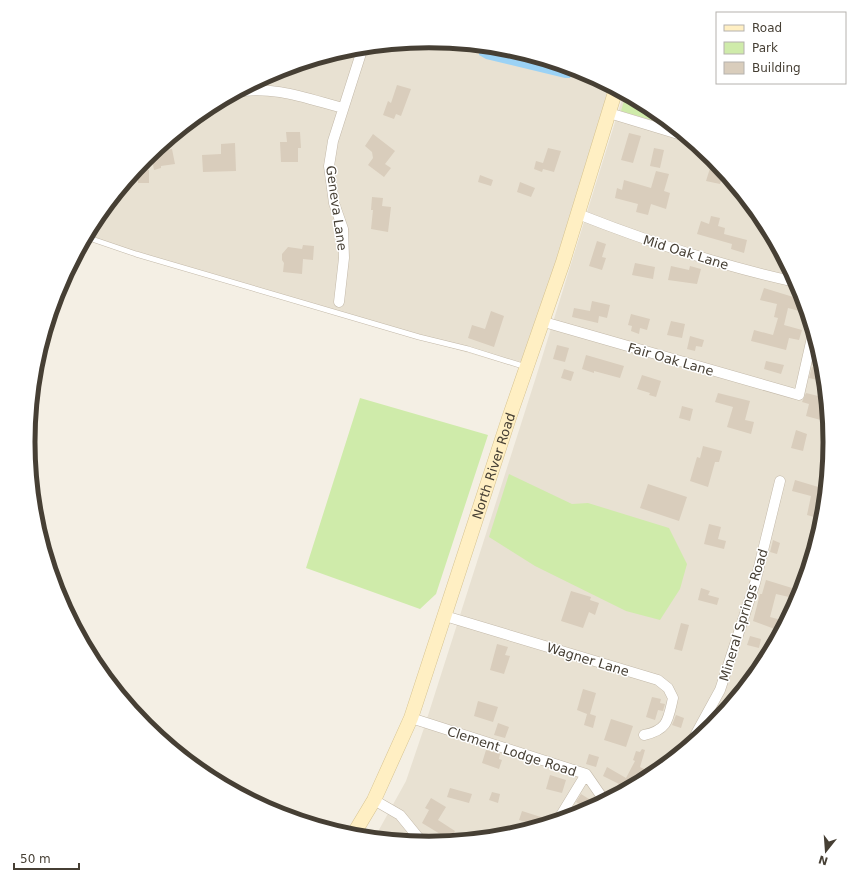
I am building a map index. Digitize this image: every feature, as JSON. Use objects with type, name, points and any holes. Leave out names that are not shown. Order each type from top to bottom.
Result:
[{"type":"street","name":"Geneva Lane","points":[[339,302],[344,258],[343,229],[334,203],[329,166],[333,141],[361,54]]},
{"type":"street","points":[[251,90],[279,91],[343,108]]},
{"type":"street","name":"North River Road","points":[[357,829],[374,800],[410,718],[527,367],[544,322],[615,94]]},
{"type":"street","points":[[609,113],[673,132]]},
{"type":"street","name":"Mid Oak Lane","points":[[578,214],[636,236],[757,274],[788,280]]},
{"type":"street","name":"Fair Oak Lane","points":[[544,322],[799,395],[811,343]]},
{"type":"street","name":"Mineral Springs Road","points":[[699,729],[720,690],[755,584],[780,481]]},
{"type":"street","name":"Wagner Lane","points":[[445,616],[658,680],[668,688],[673,698],[669,716],[665,727],[654,733],[644,735]]},
{"type":"street","name":"Clement Lodge Road","points":[[410,718],[586,774],[563,813]]},
{"type":"street","points":[[586,774],[601,796]]},
{"type":"street","points":[[374,800],[400,815],[417,836]]},
{"type":"lane","points":[[91,239],[193,271],[527,367]]},
{"type":"shaded area","points":[[403,48],[455,48],[506,55],[556,68],[580,77],[614,94],[526,370],[90,241],[116,202],[150,163],[169,145],[210,114],[232,100],[278,77],[302,68],[352,55],[378,51]]},
{"type":"shaded area","points":[[622,98],[648,114],[689,145],[725,182],[757,223],[782,267],[793,291],[810,340],[820,390],[823,442],[820,493],[810,543],[802,568],[793,592],[770,639],[742,681],[708,720],[689,738],[648,769],[626,783],[580,806],[556,815],[506,828],[455,835],[429,836],[378,832],[406,781],[536,377]]},
{"type":"green space","points":[[624,99],[660,123],[621,111]]},
{"type":"green space","points":[[360,398],[488,435],[436,594],[420,609],[306,568]]},
{"type":"green space","points":[[509,474],[572,504],[588,503],[669,528],[687,564],[680,589],[660,620],[626,611],[535,566],[489,537]]},
{"type":"water","points":[[479,51],[506,55],[556,68],[571,74],[570,78],[565,78],[486,59],[479,55]]},
{"type":"building","points":[[323,62],[323,65],[315,64]]},
{"type":"building","points":[[397,85],[411,89],[401,116],[396,114],[394,119],[383,115],[388,101],[391,103]]},
{"type":"building","points":[[286,132],[300,132],[301,148],[298,148],[298,162],[281,162],[280,142],[287,142]]},
{"type":"building","points":[[629,133],[641,136],[633,163],[621,160]]},
{"type":"building","points":[[373,134],[395,151],[385,164],[391,168],[384,177],[368,165],[373,158],[372,152],[365,146]]},
{"type":"building","points":[[235,143],[236,171],[203,172],[202,155],[221,154],[221,144]]},
{"type":"building","points":[[548,148],[561,151],[554,172],[543,169],[542,172],[534,169],[536,161],[543,163]]},
{"type":"building","points":[[654,148],[664,150],[660,168],[650,166]]},
{"type":"building","points":[[172,149],[175,164],[161,166],[161,168],[154,170],[152,161],[163,150]]},
{"type":"building","points":[[711,166],[722,178],[720,184],[706,181]]},
{"type":"building","points":[[144,170],[149,170],[149,183],[138,183],[138,176]]},
{"type":"building","points":[[656,171],[669,174],[664,191],[670,193],[666,209],[651,204],[648,215],[636,212],[638,204],[615,198],[617,188],[622,190],[624,180],[651,188]]},
{"type":"building","points":[[480,175],[493,180],[491,186],[478,182]]},
{"type":"building","points":[[520,182],[535,188],[531,197],[517,192]]},
{"type":"building","points":[[372,197],[383,198],[382,206],[391,207],[388,232],[371,229],[373,210],[371,210]]},
{"type":"building","points":[[711,216],[720,218],[718,226],[725,228],[724,234],[747,240],[744,253],[731,249],[732,244],[697,234],[701,221],[709,224]]},
{"type":"building","points":[[597,241],[606,244],[602,257],[606,258],[602,270],[589,266]]},
{"type":"building","points":[[303,245],[314,246],[313,260],[303,259],[302,274],[283,272],[284,263],[282,260],[282,254],[288,247],[302,249]]},
{"type":"building","points":[[635,263],[655,267],[653,279],[632,275]]},
{"type":"building","points":[[671,266],[689,270],[690,266],[701,269],[697,284],[668,280]]},
{"type":"building","points":[[764,288],[796,298],[801,311],[788,308],[784,325],[802,330],[799,340],[789,338],[786,350],[751,341],[754,330],[773,335],[778,318],[774,317],[777,304],[760,300]]},
{"type":"building","points":[[592,301],[610,305],[607,318],[599,316],[598,323],[572,317],[574,308],[590,311]]},
{"type":"building","points":[[491,311],[504,316],[494,347],[468,338],[472,325],[485,329]]},
{"type":"building","points":[[631,314],[650,319],[647,330],[640,328],[639,334],[631,331],[632,326],[628,325]]},
{"type":"building","points":[[671,321],[685,324],[682,338],[667,335]]},
{"type":"building","points":[[690,336],[704,340],[702,347],[696,346],[695,351],[687,349]]},
{"type":"building","points":[[557,345],[569,348],[565,362],[553,359]]},
{"type":"building","points":[[586,355],[624,366],[620,378],[582,369]]},
{"type":"building","points":[[766,361],[784,365],[781,374],[764,369]]},
{"type":"building","points":[[812,367],[816,368],[818,380],[809,378]]},
{"type":"building","points":[[564,369],[574,372],[571,381],[561,378]]},
{"type":"building","points":[[642,375],[661,381],[656,397],[649,395],[650,393],[637,389]]},
{"type":"building","points":[[718,393],[750,401],[745,420],[754,422],[751,434],[727,427],[733,407],[715,402]]},
{"type":"building","points":[[806,393],[821,397],[822,420],[806,416],[809,404],[802,402]]},
{"type":"building","points":[[682,406],[693,409],[690,421],[679,418]]},
{"type":"building","points":[[796,430],[807,434],[803,451],[791,448]]},
{"type":"building","points":[[703,446],[722,451],[719,462],[715,462],[708,487],[690,481],[697,457],[700,458]]},
{"type":"building","points":[[795,480],[820,488],[811,538],[809,537],[814,517],[807,515],[811,496],[792,491]]},
{"type":"building","points":[[648,484],[687,497],[679,521],[640,508]]},
{"type":"building","points":[[709,524],[721,527],[718,539],[726,541],[724,549],[704,544]]},
{"type":"building","points":[[773,540],[780,543],[777,554],[770,552]]},
{"type":"building","points":[[766,580],[792,588],[789,597],[776,594],[770,617],[780,620],[775,629],[753,621],[760,594],[762,594]]},
{"type":"building","points":[[701,588],[710,591],[708,595],[719,598],[717,605],[698,600]]},
{"type":"building","points":[[571,591],[591,597],[590,600],[599,603],[595,615],[589,612],[583,628],[561,621]]},
{"type":"building","points":[[681,623],[689,625],[682,651],[674,649]]},
{"type":"building","points":[[750,636],[761,639],[759,648],[747,645]]},
{"type":"building","points":[[497,644],[508,647],[505,655],[510,656],[504,674],[490,670]]},
{"type":"building","points":[[583,689],[596,693],[590,714],[596,716],[593,728],[584,725],[587,714],[577,710]]},
{"type":"building","points":[[652,697],[661,699],[660,703],[665,704],[663,711],[658,710],[655,720],[646,717]]},
{"type":"building","points":[[478,701],[498,707],[493,722],[474,716]]},
{"type":"building","points":[[676,715],[684,718],[681,728],[672,725]]},
{"type":"building","points":[[611,719],[633,726],[626,747],[604,740]]},
{"type":"building","points":[[498,723],[509,727],[505,738],[494,735]]},
{"type":"building","points":[[642,749],[645,750],[640,767],[646,770],[619,787],[619,784],[603,776],[607,767],[626,778],[635,761],[633,760],[636,751],[640,752]]},
{"type":"building","points":[[486,750],[500,754],[499,759],[502,760],[499,769],[482,763]]},
{"type":"building","points":[[589,754],[599,757],[596,767],[586,764]]},
{"type":"building","points":[[550,775],[566,780],[562,793],[546,789]]},
{"type":"building","points":[[450,788],[472,794],[469,803],[447,797]]},
{"type":"building","points":[[492,792],[500,794],[498,803],[489,800]]},
{"type":"building","points":[[581,794],[589,799],[587,803],[581,805],[576,802]]},
{"type":"building","points":[[431,798],[446,807],[438,820],[455,831],[454,833],[457,835],[443,835],[422,823],[429,810],[425,808]]},
{"type":"building","points":[[522,811],[544,818],[528,823],[519,820]]}]
